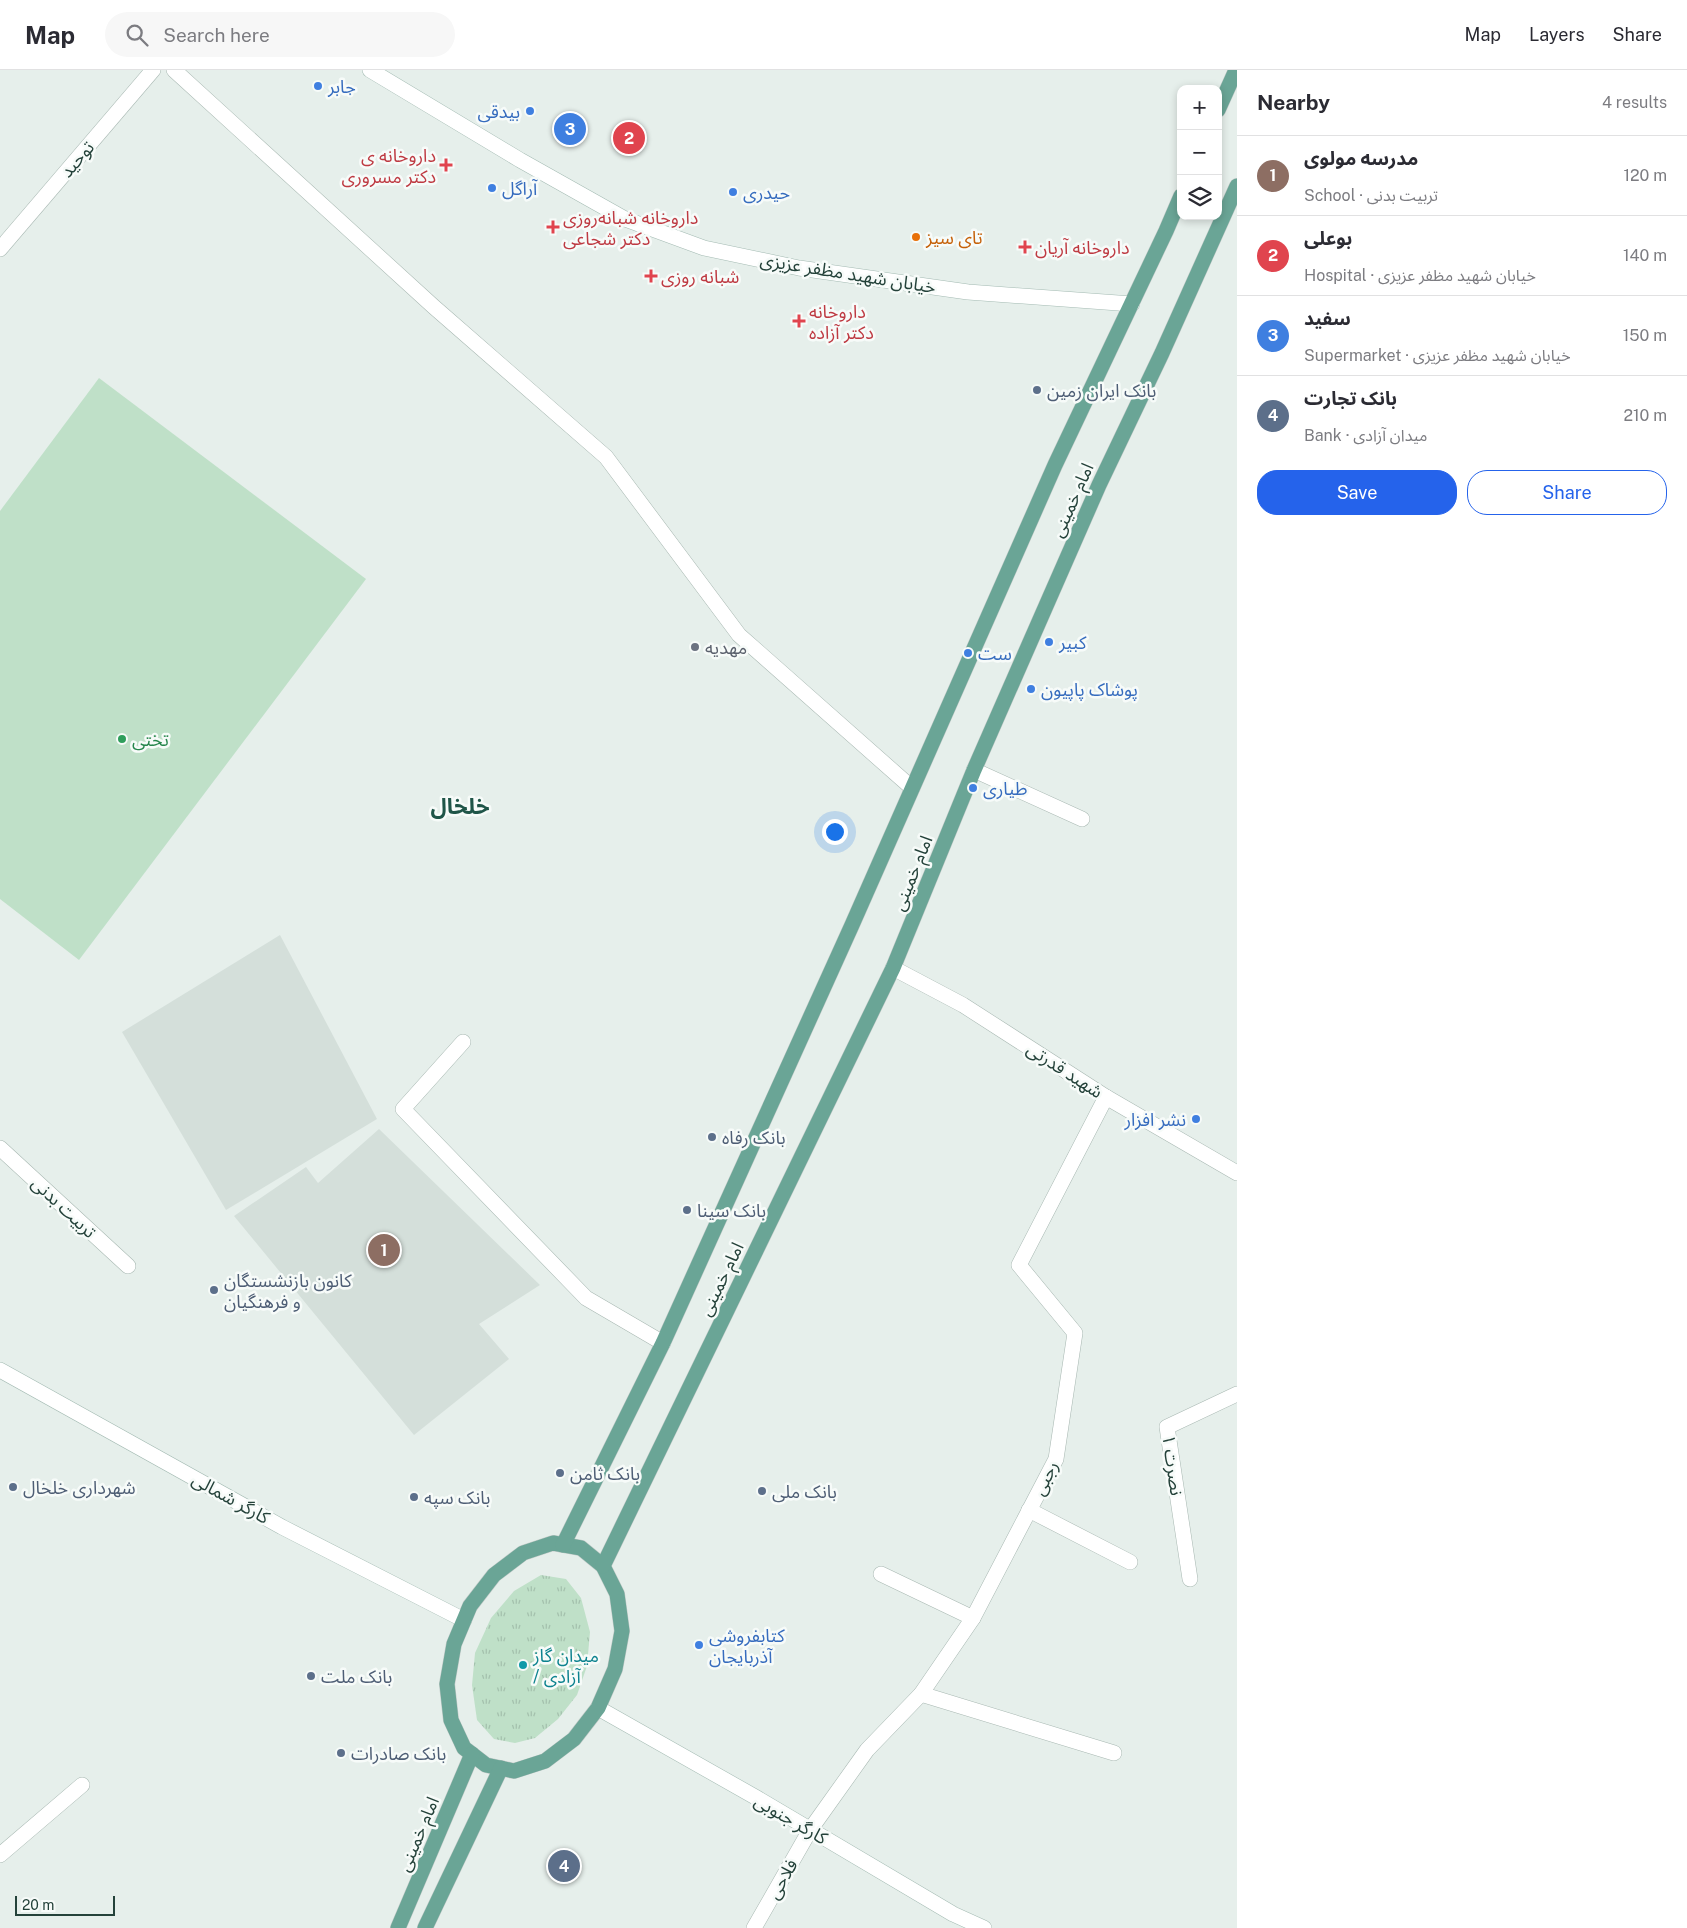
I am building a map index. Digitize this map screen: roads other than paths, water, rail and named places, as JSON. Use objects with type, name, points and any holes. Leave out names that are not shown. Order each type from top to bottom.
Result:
[{"type":"main road","points":[[1222,101],[1236,70]]},
{"type":"main road","name":"امام خمینی","points":[[603,1566],[893,968],[974,770],[1099,485],[1162,353],[1237,186]]},
{"type":"main road","name":"امام خمینی","points":[[563,1545],[662,1343],[1056,465],[1177,206]]},
{"type":"main road","points":[[553,1543],[581,1548],[603,1566],[617,1594],[622,1631],[615,1669],[598,1708],[574,1739],[544,1761],[514,1771],[486,1765],[464,1748],[451,1720],[447,1684],[454,1644],[470,1606],[494,1575],[523,1552],[553,1543]]},
{"type":"main road","name":"امام خمینی","points":[[398,1928],[472,1754]]},
{"type":"main road","points":[[425,1928],[502,1768]]},
{"type":"street","name":"توحید","points":[[0,249],[154,70]]},
{"type":"street","points":[[174,70],[434,306],[606,457],[739,635],[912,788]]},
{"type":"street","name":"خیابان شهید مظفر عزیزی","points":[[375,71],[520,160],[625,219],[704,248],[799,268],[968,292],[1132,304]]},
{"type":"street","points":[[974,770],[1082,819]]},
{"type":"street","name":"شهید قدرتی","points":[[893,968],[963,1005],[1106,1097],[1237,1173]]},
{"type":"street","points":[[463,1042],[403,1110],[586,1298],[662,1343]]},
{"type":"street","name":"رجبی","points":[[810,1830],[867,1750],[921,1694],[973,1618],[1056,1459],[1075,1333],[1019,1265],[1106,1097]]},
{"type":"street","name":"تربیت بدنی","points":[[0,1148],[128,1266]]},
{"type":"street","name":"کارگر شمالی","points":[[0,1370],[282,1527],[464,1620]]},
{"type":"street","name":"نصرت ۱","points":[[1190,1579],[1167,1427],[1237,1394]]},
{"type":"street","points":[[1029,1510],[1130,1562]]},
{"type":"street","points":[[882,1574],[973,1618]]},
{"type":"street","points":[[921,1694],[1114,1753]]},
{"type":"street","name":"کارگر جنوبی","points":[[598,1708],[953,1914],[984,1928]]},
{"type":"street","points":[[0,1855],[82,1785]]},
{"type":"street","name":"فلاحی","points":[[754,1928],[810,1830]]},
{"type":"place","name":"جابر","points":[[318,86]]},
{"type":"place","name":"بیدقی","points":[[530,111]]},
{"type":"place","name":"سفید","points":[[570,129]]},
{"type":"place","name":"بوعلی","points":[[629,138]]},
{"type":"place","name":"داروخانه ی دکتر مسروری","points":[[446,165]]},
{"type":"place","name":"آراگل","points":[[492,188]]},
{"type":"place","name":"حیدری","points":[[733,192]]},
{"type":"place","name":"داروخانه شبانه‌روزی دکتر شجاعی","points":[[553,227]]},
{"type":"place","name":"تای سیز","points":[[916,237]]},
{"type":"place","name":"داروخانه آریان","points":[[1025,247]]},
{"type":"place","name":"شبانه روزی","points":[[651,276]]},
{"type":"place","name":"داروخانه دکتر آزاده","points":[[799,321]]},
{"type":"place","name":"بانک ایران زمین","points":[[1037,390]]},
{"type":"place","name":"کبیر","points":[[1049,642]]},
{"type":"place","name":"مهدیه","points":[[695,647]]},
{"type":"place","name":"ست","points":[[968,653]]},
{"type":"place","name":"پوشاک پاپیون","points":[[1031,689]]},
{"type":"place","name":"تختی","points":[[122,739]]},
{"type":"place","name":"طیاری","points":[[973,788]]},
{"type":"place","name":"نشر افزار","points":[[1196,1119]]},
{"type":"place","name":"بانک رفاه","points":[[712,1137]]},
{"type":"place","name":"بانک سینا","points":[[687,1210]]},
{"type":"place","name":"مدرسه مولوی","points":[[384,1250]]},
{"type":"place","name":"کانون بازنشستگان و فرهنگیان","points":[[214,1290]]},
{"type":"place","name":"بانک ثامن","points":[[560,1473]]},
{"type":"place","name":"شهرداری خلخال","points":[[13,1487]]},
{"type":"place","name":"بانک ملی","points":[[762,1491]]},
{"type":"place","name":"بانک سپه","points":[[414,1497]]},
{"type":"place","name":"کتابفروشی آذربایجان","points":[[699,1645]]},
{"type":"place","name":"میدان گاز / آزادی","points":[[523,1665]]},
{"type":"place","name":"بانک ملت","points":[[311,1676]]},
{"type":"place","name":"بانک صادرات","points":[[341,1753]]},
{"type":"place","name":"بانک تجارت","points":[[564,1866]]},
{"type":"district","name":"خلخال","points":[[460,806]]}]
